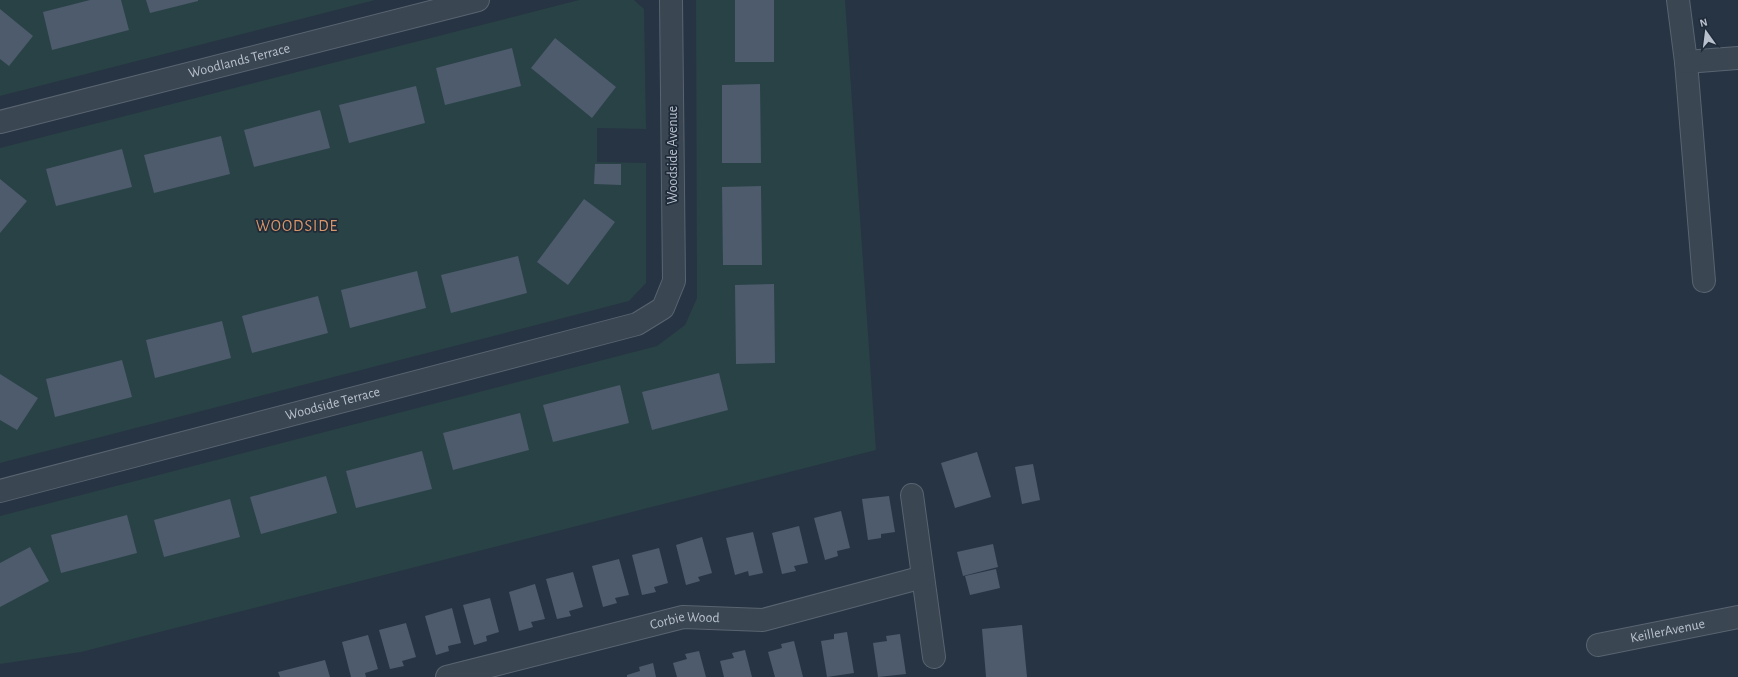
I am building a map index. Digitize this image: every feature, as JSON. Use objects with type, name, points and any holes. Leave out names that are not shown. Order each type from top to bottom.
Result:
[{"type":"street","name":"Woodlands Terrace","points":[[0,122],[478,0]]},
{"type":"street","name":"Woodside Avenue","points":[[663,308],[674,282],[671,0]]},
{"type":"street","points":[[1678,0],[1686,62],[1704,281]]},
{"type":"street","points":[[1686,62],[1738,58]]},
{"type":"street","name":"Woodside Terrace","points":[[0,491],[637,324],[663,308]]},
{"type":"street","points":[[912,495],[934,657]]},
{"type":"street","name":"Corbie Wood","points":[[447,677],[683,616],[763,620],[923,576]]},
{"type":"street","name":"KeillerAvenue","points":[[1598,645],[1738,616]]},
{"type":"green space","points":[[0,0],[375,0],[0,96]]},
{"type":"green space","points":[[579,0],[634,0],[644,9],[646,129],[597,128],[597,162],[646,163],[646,283],[629,301],[0,463],[0,148]]},
{"type":"green space","points":[[696,0],[845,0],[876,450],[81,652],[0,664],[0,516],[657,346],[685,325],[697,298]]},
{"type":"building","points":[[90,0],[121,0],[129,30],[52,50],[43,12]]},
{"type":"building","points":[[146,0],[198,0],[198,1],[150,13]]},
{"type":"building","points":[[735,0],[774,0],[774,62],[735,62]]},
{"type":"building","points":[[0,9],[33,36],[9,66],[0,59]]},
{"type":"building","points":[[555,38],[616,87],[592,118],[531,68]]},
{"type":"building","points":[[512,48],[521,86],[445,105],[436,68]]},
{"type":"building","points":[[760,84],[761,163],[722,163],[722,85]]},
{"type":"building","points":[[416,86],[425,123],[349,143],[339,105]]},
{"type":"building","points":[[320,110],[330,148],[254,167],[244,130]]},
{"type":"building","points":[[221,136],[230,174],[154,193],[144,155]]},
{"type":"building","points":[[122,149],[132,187],[56,206],[46,169]]},
{"type":"building","points":[[595,164],[621,164],[621,185],[594,184]]},
{"type":"building","points":[[0,179],[27,201],[0,233]]},
{"type":"building","points":[[761,186],[762,265],[723,265],[722,187]]},
{"type":"building","points":[[584,199],[615,222],[568,285],[537,262]]},
{"type":"building","points":[[518,256],[527,293],[451,313],[441,275]]},
{"type":"building","points":[[417,271],[426,308],[350,328],[341,290]]},
{"type":"building","points":[[774,284],[775,363],[736,364],[735,285]]},
{"type":"building","points":[[318,296],[328,333],[252,353],[242,316]]},
{"type":"building","points":[[222,321],[231,358],[155,378],[146,340]]},
{"type":"building","points":[[122,360],[132,397],[55,417],[46,379]]},
{"type":"building","points":[[719,373],[728,410],[652,430],[642,392]]},
{"type":"building","points":[[0,374],[38,398],[17,430],[0,420]]},
{"type":"building","points":[[620,385],[629,423],[553,442],[543,405]]},
{"type":"building","points":[[520,413],[529,450],[453,470],[443,433]]},
{"type":"building","points":[[422,451],[432,489],[356,508],[346,471]]},
{"type":"building","points":[[977,452],[991,497],[955,508],[941,463]]},
{"type":"building","points":[[1033,464],[1040,500],[1022,504],[1015,467]]},
{"type":"building","points":[[326,476],[337,513],[261,534],[250,497]]},
{"type":"building","points":[[889,496],[895,532],[881,534],[881,538],[868,540],[862,499]]},
{"type":"building","points":[[230,499],[240,537],[164,557],[154,520]]},
{"type":"building","points":[[841,511],[850,548],[837,551],[838,556],[825,560],[814,518]]},
{"type":"building","points":[[127,515],[137,553],[61,573],[51,535]]},
{"type":"building","points":[[799,526],[808,563],[794,566],[796,571],[782,574],[772,533]]},
{"type":"building","points":[[753,532],[763,573],[749,576],[748,571],[735,575],[726,538]]},
{"type":"building","points":[[702,537],[712,573],[698,577],[700,581],[686,585],[676,545]]},
{"type":"building","points":[[993,544],[998,567],[963,576],[957,552]]},
{"type":"building","points":[[30,547],[49,581],[0,607],[0,563]]},
{"type":"building","points":[[659,548],[668,583],[654,587],[656,592],[642,595],[632,555]]},
{"type":"building","points":[[619,559],[629,595],[615,598],[617,603],[603,607],[592,566]]},
{"type":"building","points":[[996,569],[1000,588],[970,595],[965,576]]},
{"type":"building","points":[[573,572],[583,607],[569,611],[571,616],[557,619],[546,579]]},
{"type":"building","points":[[535,584],[545,619],[531,622],[533,627],[519,631],[509,592]]},
{"type":"building","points":[[490,598],[499,632],[486,636],[487,641],[474,645],[463,605]]},
{"type":"building","points":[[452,608],[461,643],[448,646],[449,651],[436,655],[425,616]]},
{"type":"building","points":[[406,623],[416,657],[402,661],[404,666],[390,669],[379,630]]},
{"type":"building","points":[[1022,625],[1027,677],[986,677],[982,629]]},
{"type":"building","points":[[847,632],[854,673],[827,677],[821,641],[834,639],[834,634]]},
{"type":"building","points":[[900,634],[906,674],[878,677],[873,643],[887,641],[886,636]]},
{"type":"building","points":[[368,635],[378,669],[365,673],[366,677],[351,677],[342,642]]},
{"type":"building","points":[[794,641],[803,677],[775,677],[768,652],[782,648],[781,644]]},
{"type":"building","points":[[745,650],[752,677],[724,677],[720,661],[734,658],[732,653]]},
{"type":"building","points":[[699,651],[706,677],[677,677],[673,663],[687,659],[685,654]]},
{"type":"building","points":[[325,660],[330,677],[280,677],[278,672]]},
{"type":"building","points":[[653,663],[656,677],[627,677],[627,675],[640,671],[639,667]]},
{"type":"district","name":"WOODSIDE","points":[[297,226]]}]
